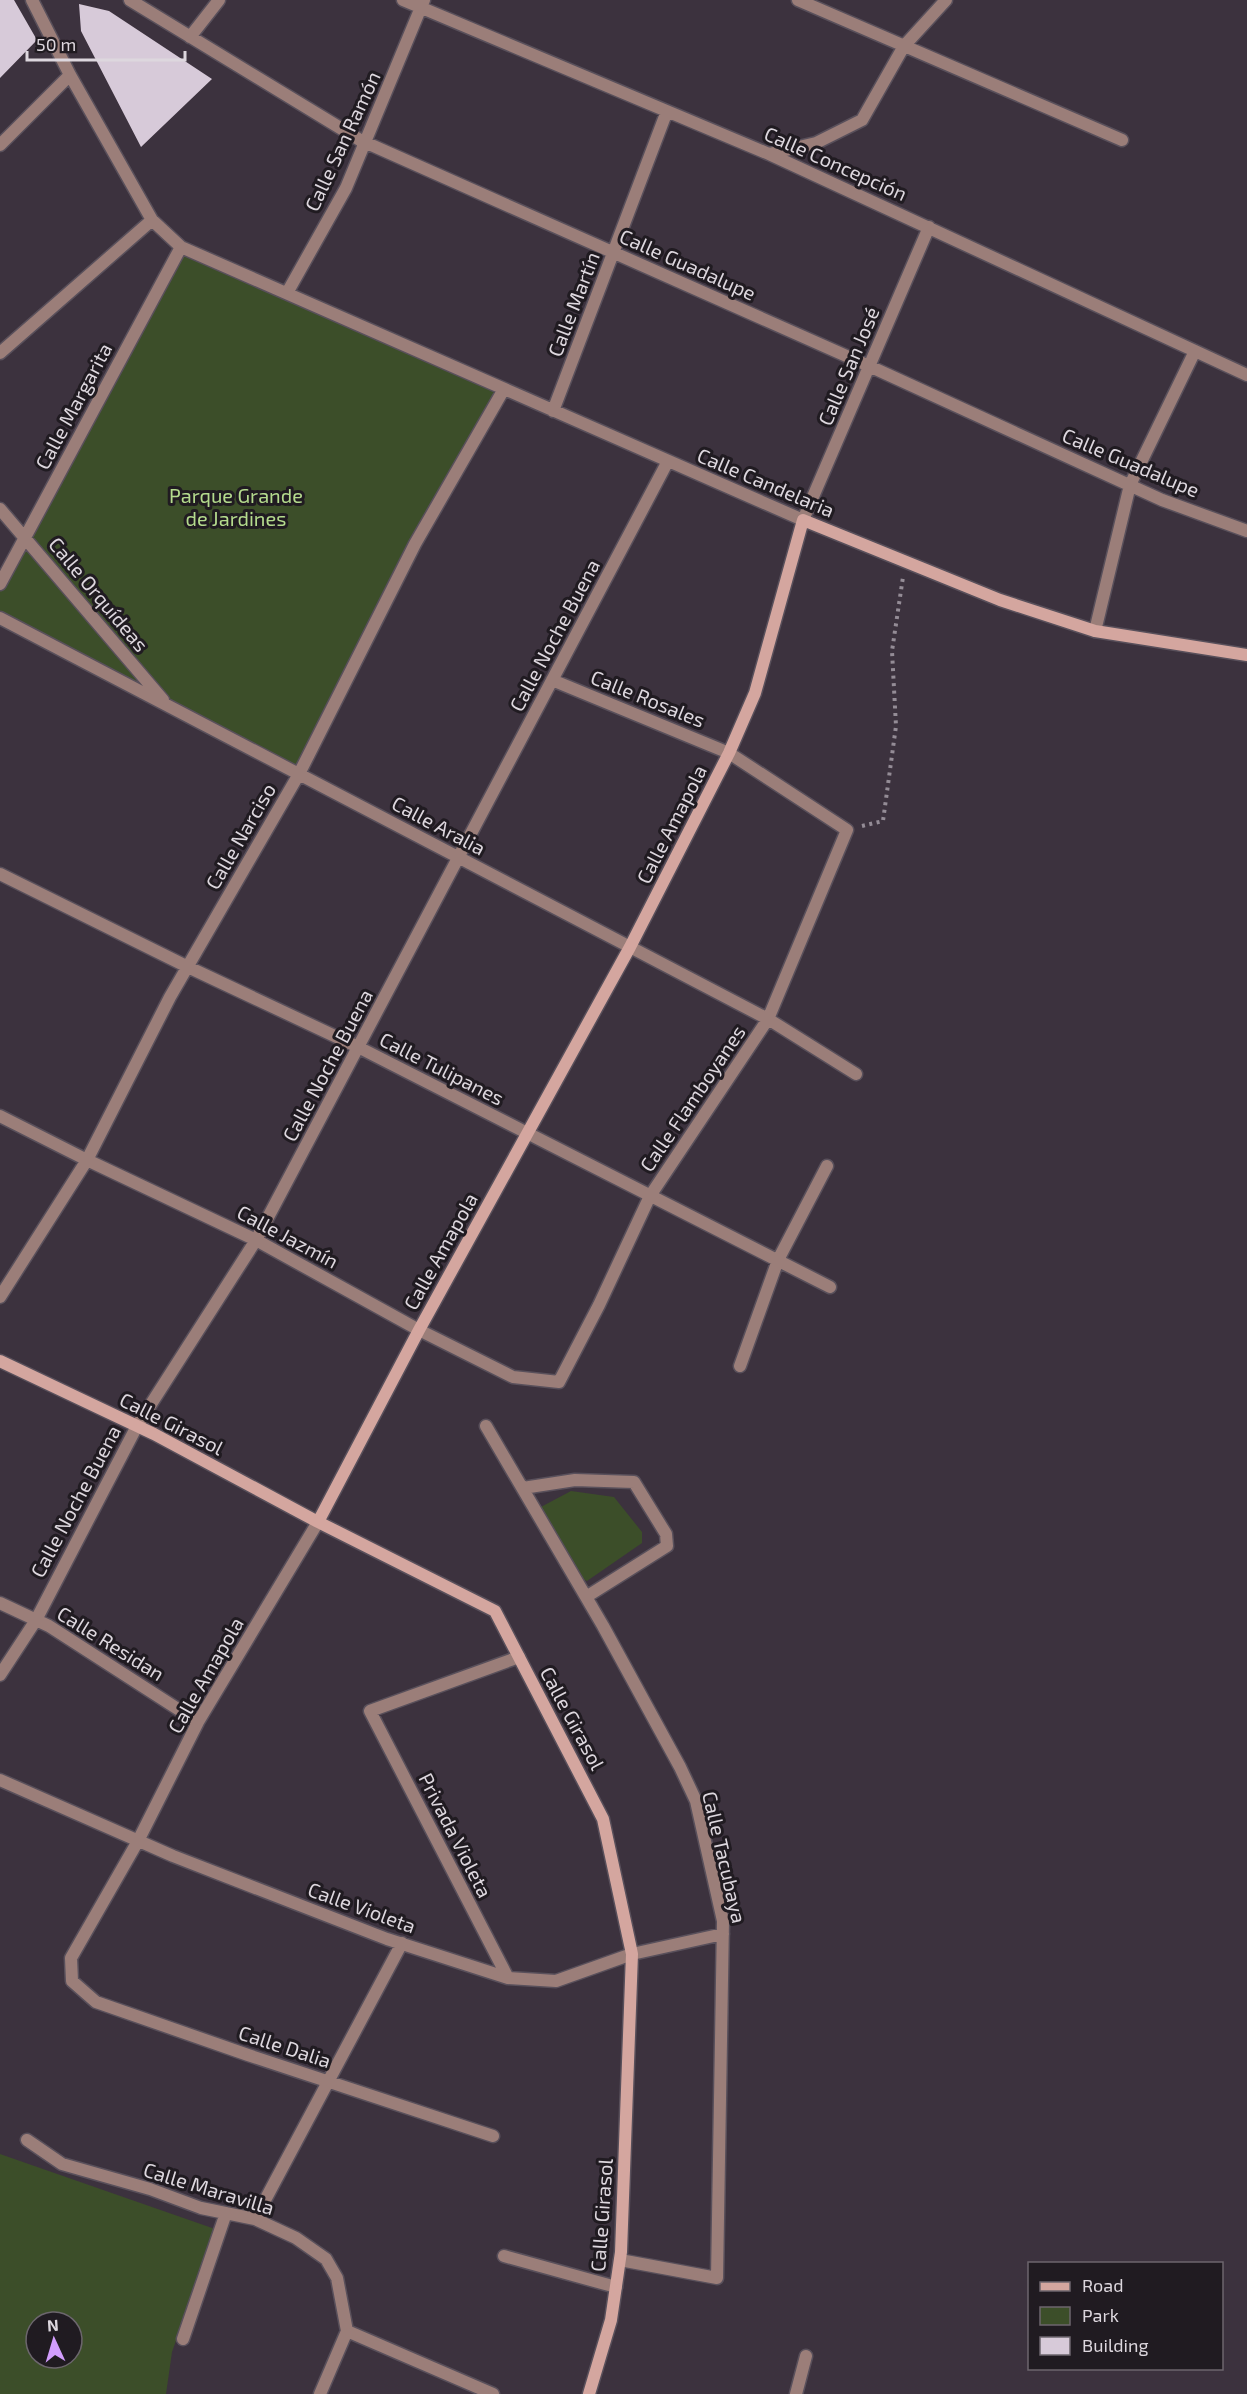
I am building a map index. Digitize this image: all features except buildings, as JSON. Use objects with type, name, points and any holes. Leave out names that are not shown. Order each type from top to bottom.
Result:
[{"type":"street","name":"Calle Candelaria","points":[[32,0],[70,75],[152,220],[181,247],[803,520],[1000,600],[1095,631],[1247,655]]},
{"type":"street","name":"Calle Guadalupe","points":[[130,0],[365,142],[869,366],[1162,500],[1247,531]]},
{"type":"street","points":[[190,37],[219,0]]},
{"type":"street","name":"Calle Concepción","points":[[402,0],[423,4],[769,154],[1247,375]]},
{"type":"street","points":[[798,0],[1122,140]]},
{"type":"street","points":[[769,154],[816,143],[862,120],[904,46],[946,0]]},
{"type":"street","name":"Calle San Ramón","points":[[287,293],[346,188],[423,4]]},
{"type":"street","points":[[0,145],[70,75]]},
{"type":"street","name":"Calle Martín","points":[[554,411],[667,111]]},
{"type":"street","points":[[0,353],[152,220]]},
{"type":"street","name":"Calle San José","points":[[803,520],[928,227]]},
{"type":"street","name":"Calle Margarita","points":[[0,584],[181,247]]},
{"type":"street","points":[[1095,631],[1130,485],[1196,351]]},
{"type":"street","name":"Calle Narciso","points":[[0,1297],[87,1160],[188,967],[299,774],[415,544],[504,389]]},
{"type":"street","name":"Calle Noche Buena","points":[[0,1675],[36,1620],[137,1426],[256,1240],[668,461]]},
{"type":"street","name":"Calle Orquídeas","points":[[0,509],[168,705]]},
{"type":"street","name":"Calle Amapola","points":[[72,1981],[71,1958],[138,1841],[198,1722],[318,1522],[419,1330],[630,947],[729,753],[755,693],[803,520]]},
{"type":"street","name":"Calle Aralia","points":[[0,618],[768,1019],[856,1074]]},
{"type":"street","name":"Calle Rosales","points":[[552,680],[729,753],[847,830]]},
{"type":"street","name":"Calle Flamboyanes","points":[[558,1382],[599,1305],[650,1196],[768,1019],[847,830]]},
{"type":"street","name":"Calle Tulipanes","points":[[0,874],[188,967],[358,1047],[830,1287]]},
{"type":"street","name":"Calle Jazmín","points":[[0,1116],[256,1240],[419,1330],[513,1377],[558,1382]]},
{"type":"street","points":[[740,1366],[778,1260],[827,1166]]},
{"type":"street","name":"Calle Girasol","points":[[0,1361],[137,1426],[318,1522],[495,1611],[603,1819],[632,1954],[620,2260],[611,2320],[589,2394]]},
{"type":"street","name":"Calle Tacubaya","points":[[486,1426],[586,1597],[680,1767],[696,1801],[723,1921],[717,2278],[620,2260]]},
{"type":"street","points":[[523,1488],[575,1480],[634,1482],[666,1534],[667,1546],[586,1597]]},
{"type":"street","name":"Calle Residan","points":[[0,1603],[49,1626],[198,1722]]},
{"type":"street","name":"Privada Violeta","points":[[508,1978],[370,1711],[519,1657]]},
{"type":"street","name":"Calle Violeta","points":[[0,1780],[138,1841],[402,1943],[508,1978],[556,1981],[632,1954],[723,1934]]},
{"type":"street","points":[[255,2219],[402,1943]]},
{"type":"street","name":"Calle Dalia","points":[[72,1981],[96,2002],[493,2136]]},
{"type":"street","name":"Calle Maravilla","points":[[27,2140],[62,2164],[150,2189],[201,2208],[255,2219],[296,2238],[326,2259],[337,2278],[347,2331]]},
{"type":"street","points":[[183,2339],[226,2213]]},
{"type":"street","points":[[504,2256],[616,2287]]},
{"type":"street","points":[[320,2394],[347,2331],[493,2394]]},
{"type":"street","points":[[796,2394],[806,2356]]},
{"type":"path","points":[[847,830],[883,821],[896,726],[892,651],[906,561]]},
{"type":"green space","name":"Parque Grande de Jardines","points":[[181,247],[504,389],[402,554],[299,774],[0,618],[0,584]]},
{"type":"green space","points":[[571,1491],[614,1497],[642,1532],[642,1543],[587,1581],[577,1576],[539,1508]]},
{"type":"green space","points":[[0,2154],[215,2229],[172,2352],[166,2394],[0,2394]]}]
